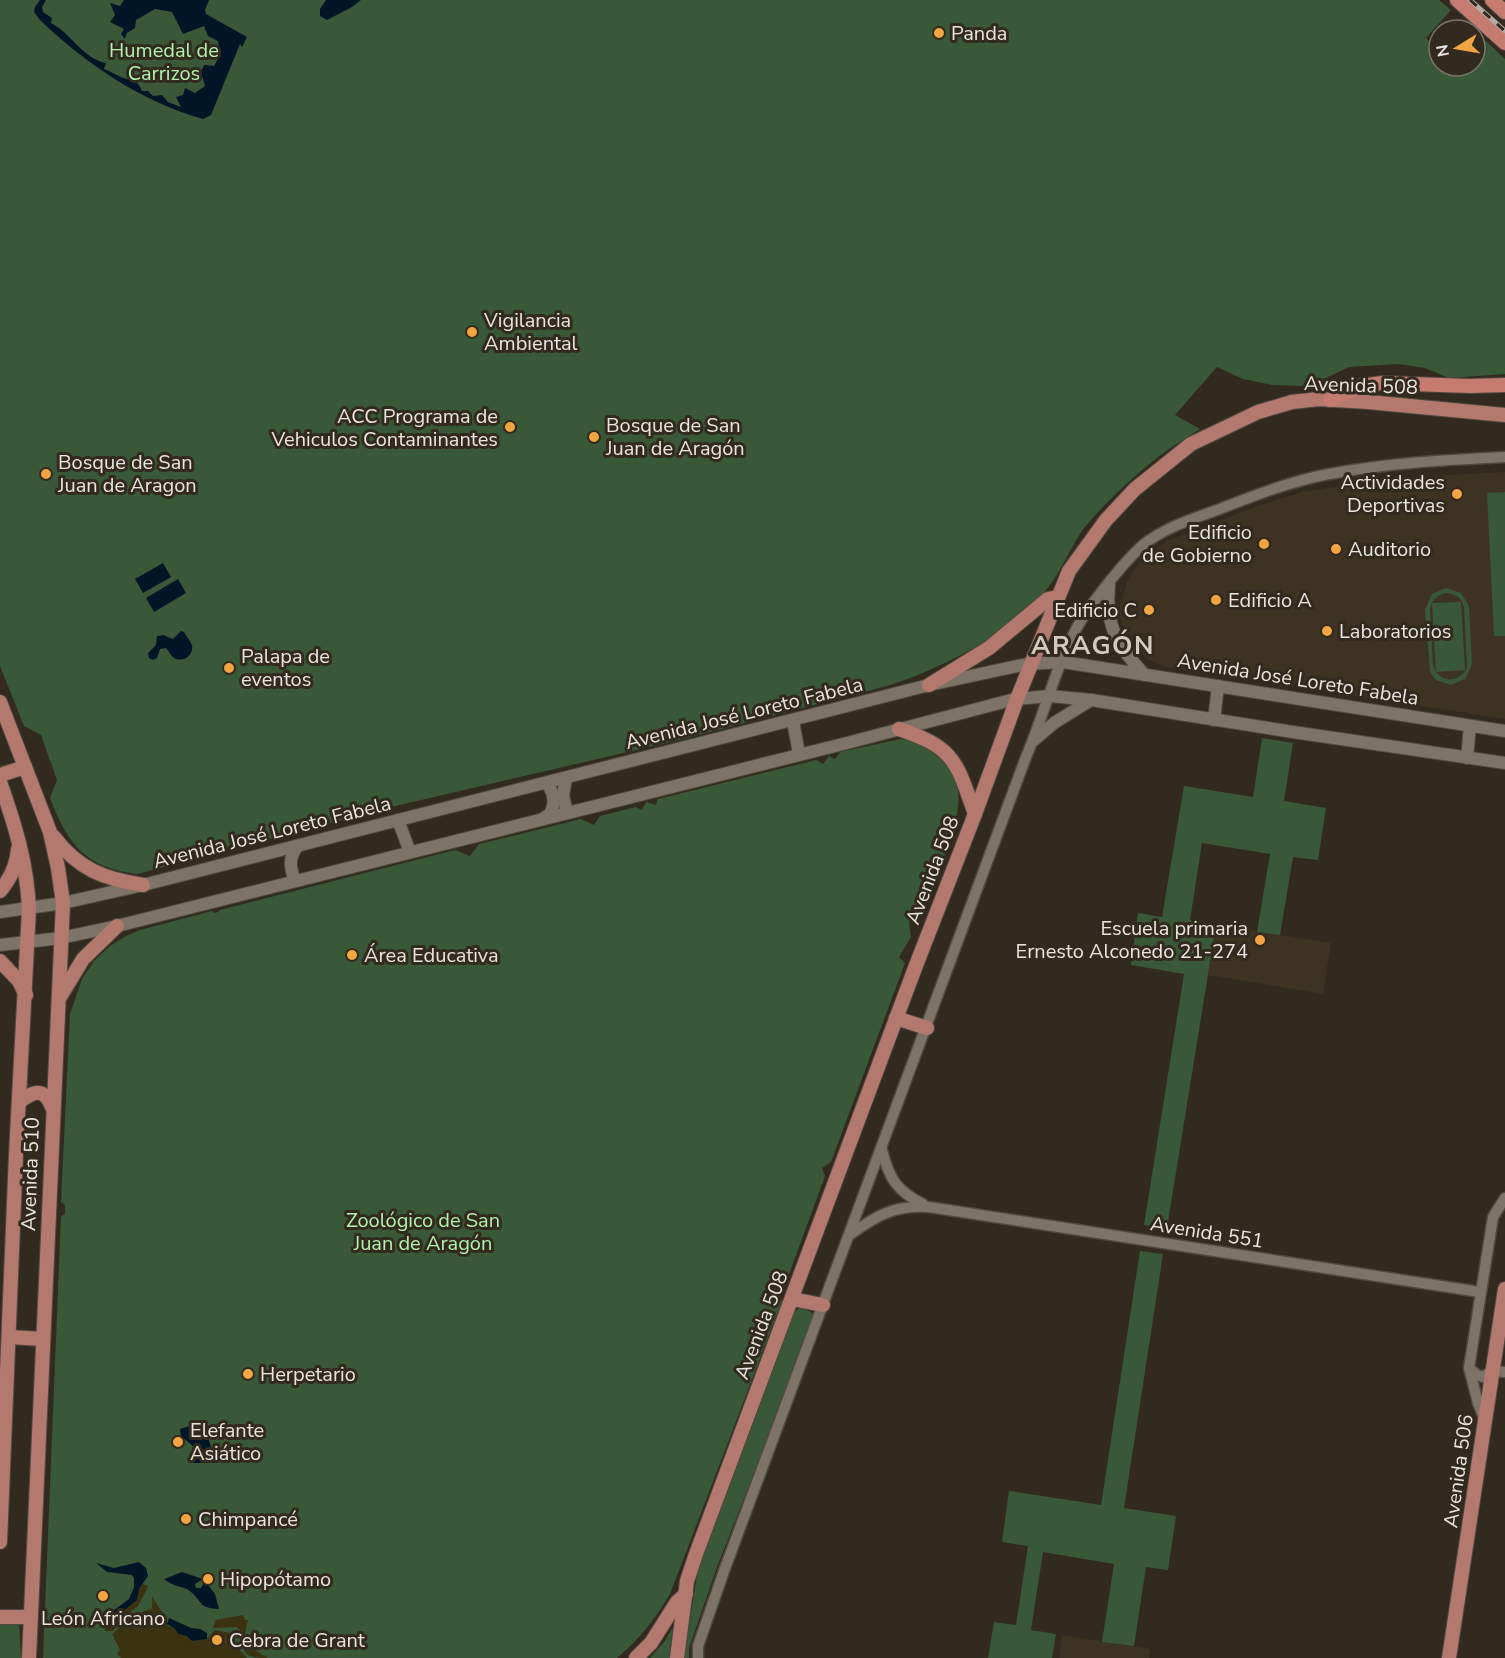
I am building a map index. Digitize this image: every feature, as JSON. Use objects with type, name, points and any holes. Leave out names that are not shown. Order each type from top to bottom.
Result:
[{"type":"highway","points":[[1457,0],[1505,44]]},
{"type":"highway","points":[[1492,0],[1505,12]]},
{"type":"highway","points":[[1330,400],[1361,386],[1382,383],[1505,385]]},
{"type":"main road","name":"Avenida 508","points":[[677,1658],[687,1581],[696,1554],[1030,664],[1069,571],[1106,520],[1135,489],[1191,444],[1258,412],[1292,402],[1330,400],[1505,415]]},
{"type":"main road","points":[[1109,585],[1107,604],[1115,639],[1145,675]]},
{"type":"main road","points":[[930,685],[989,648],[1048,599],[1057,597]]},
{"type":"main road","name":"Avenida José Loreto Fabela","points":[[0,912],[63,903],[143,885],[930,685],[1030,664],[1063,662],[1505,731]]},
{"type":"main road","points":[[1214,720],[1218,686]]},
{"type":"main road","points":[[0,945],[61,938],[117,926],[1017,699],[1050,696],[1091,700],[1505,763]]},
{"type":"main road","points":[[1034,740],[1054,723],[1091,700]]},
{"type":"main road","name":"Avenida 510","points":[[0,702],[50,832],[63,903],[29,1617],[29,1658]]},
{"type":"main road","points":[[793,721],[799,754]]},
{"type":"main road","points":[[1467,758],[1470,726]]},
{"type":"main road","points":[[899,729],[936,744],[955,762],[975,814]]},
{"type":"main road","points":[[0,775],[25,766]]},
{"type":"main road","points":[[566,779],[563,795],[567,813]]},
{"type":"main road","name":"Avenida 510","points":[[0,782],[18,835],[28,879],[29,909],[0,1542]]},
{"type":"main road","points":[[543,819],[554,808],[553,793],[547,783]]},
{"type":"main road","points":[[398,820],[410,852]]},
{"type":"main road","points":[[50,832],[66,854],[88,870],[121,881],[143,885]]},
{"type":"main road","points":[[0,891],[8,882],[17,862],[18,835]]},
{"type":"main road","points":[[295,881],[290,858],[297,846]]},
{"type":"main road","points":[[276,886],[281,881],[283,873],[278,851]]},
{"type":"main road","points":[[57,1001],[83,958],[117,926]]},
{"type":"main road","points":[[0,961],[19,981],[26,995]]},
{"type":"main road","points":[[896,1018],[927,1028]]},
{"type":"main road","points":[[19,1102],[27,1096],[38,1093],[44,1094],[49,1099],[52,1107]]},
{"type":"main road","name":"Avenida 506","points":[[1449,1658],[1485,1420],[1499,1371],[1505,1289]]},
{"type":"main road","points":[[792,1299],[824,1305]]},
{"type":"main road","points":[[9,1337],[42,1339]]},
{"type":"main road","points":[[636,1658],[651,1643],[677,1602],[686,1594]]},
{"type":"main road","points":[[0,1617],[29,1617]]},
{"type":"street","points":[[698,1658],[698,1646],[724,1571],[1050,696],[1076,631],[1090,608],[1131,558],[1144,545],[1164,532],[1192,519],[1275,489],[1328,474],[1430,461],[1505,458]]},
{"type":"street","name":"Avenida 551","points":[[882,1149],[887,1170],[895,1184],[907,1196],[929,1207]]},
{"type":"street","points":[[1485,1420],[1478,1403],[1470,1368],[1493,1216],[1505,1198]]},
{"type":"street","name":"Avenida 551","points":[[850,1234],[869,1221],[896,1209],[913,1206],[929,1207],[1480,1292]]},
{"type":"street","points":[[1493,1216],[1505,1212]]},
{"type":"street","points":[[1470,1368],[1483,1377],[1499,1371]]},
{"type":"shaded area","points":[[1505,472],[1505,719],[1166,667],[1140,653],[1125,632],[1120,618],[1120,606],[1127,581],[1143,558],[1167,541],[1255,507],[1302,492],[1396,478]]},
{"type":"shaded area","points":[[1216,925],[1331,943],[1323,994],[1208,975]]},
{"type":"shaded area","points":[[1062,1635],[1150,1649],[1149,1658],[1059,1658]]},
{"type":"green space","name":"Bosque de San Juan de Aragón","points":[[0,0],[1439,0],[1451,10],[1444,18],[1427,18],[1427,78],[1487,78],[1487,42],[1505,59],[1505,374],[1449,378],[1425,368],[1398,364],[1349,367],[1324,379],[1301,386],[1272,385],[1243,379],[1217,367],[1175,415],[1200,429],[1147,466],[1104,506],[1080,534],[1052,582],[1038,600],[1000,632],[978,646],[909,679],[679,740],[387,808],[137,874],[119,871],[91,859],[72,841],[64,829],[50,798],[57,780],[41,735],[24,726],[0,666]]},
{"type":"green space","points":[[1505,492],[1505,636],[1494,636],[1487,493]]},
{"type":"green space","points":[[1446,588],[1461,593],[1469,606],[1472,664],[1465,679],[1451,685],[1436,680],[1430,672],[1425,609],[1432,594]],"holes":[[[1446,593],[1456,595],[1464,607],[1467,668],[1461,676],[1448,679],[1440,676],[1433,666],[1430,609],[1438,597]]]},
{"type":"green space","points":[[1461,602],[1465,670],[1436,672],[1432,603]]},
{"type":"green space","points":[[1262,738],[1293,743],[1284,801],[1326,808],[1318,860],[1293,857],[1280,935],[1257,932],[1270,854],[1202,843],[1190,920],[1216,925],[1167,1228],[1144,1225],[1184,974],[1131,965],[1138,913],[1162,917],[1184,786],[1253,797]]},
{"type":"green space","name":"Zoológico de San Juan de Aragón","points":[[901,739],[918,743],[934,753],[947,765],[954,777],[958,791],[958,805],[952,834],[942,863],[929,871],[909,923],[911,937],[899,957],[905,963],[831,1162],[822,1168],[825,1176],[784,1288],[776,1295],[782,1301],[670,1594],[653,1620],[626,1651],[617,1658],[43,1658],[61,1216],[65,1214],[65,1205],[61,1202],[70,1014],[82,979],[94,961],[110,946],[140,930],[455,850],[470,856],[479,844],[581,819],[594,825],[600,816],[636,807],[642,810],[646,802],[656,805],[658,799],[816,760],[823,764],[829,756],[835,759],[840,752]]},
{"type":"green space","points":[[1140,1251],[1163,1254],[1124,1508],[1176,1516],[1168,1570],[1146,1567],[1134,1646],[1102,1642],[1114,1564],[1043,1552],[1031,1630],[1056,1634],[1052,1658],[988,1658],[994,1622],[1016,1625],[1028,1546],[1002,1542],[1009,1491],[1101,1505]]},
{"type":"green space","points":[[803,1308],[812,1313],[810,1329],[717,1567],[689,1648],[689,1658],[684,1658],[698,1569],[703,1552],[793,1313]]},
{"type":"green space","points":[[5,1621],[19,1621],[21,1658],[0,1658],[0,1626]]},
{"type":"green space","points":[[673,1627],[669,1658],[650,1658],[665,1641]]},
{"type":"sand","points":[[143,1584],[148,1586],[138,1606],[121,1619],[113,1631],[104,1631],[115,1616],[136,1600]]},
{"type":"sand","points":[[152,1595],[166,1618],[168,1626],[175,1629],[178,1634],[188,1636],[192,1641],[207,1639],[215,1630],[230,1633],[235,1645],[247,1658],[121,1658],[117,1654],[120,1650],[112,1634],[127,1621],[152,1609]]},
{"type":"sand","points":[[243,1615],[245,1620],[248,1620],[245,1634],[248,1646],[268,1658],[254,1657],[246,1653],[240,1630],[236,1627],[213,1628],[215,1620]]},
{"type":"water","points":[[40,0],[46,0],[42,7],[43,12],[52,18],[51,23],[90,56],[106,63],[104,69],[135,82],[142,91],[148,91],[153,96],[162,95],[168,102],[181,107],[176,97],[183,95],[185,88],[195,93],[205,86],[201,72],[204,65],[214,66],[220,55],[218,41],[208,36],[204,26],[183,34],[172,12],[155,9],[136,20],[135,28],[127,33],[125,39],[121,34],[124,29],[110,22],[115,15],[110,3],[120,6],[124,0],[209,0],[205,10],[206,14],[247,37],[242,47],[240,44],[211,115],[203,119],[158,103],[137,92],[76,52],[34,12]]},
{"type":"water","points":[[326,0],[361,0],[327,20],[320,16],[320,9]]},
{"type":"water","points":[[163,563],[171,577],[143,593],[135,579]]},
{"type":"water","points":[[178,579],[186,593],[154,612],[146,598]]},
{"type":"water","points":[[181,631],[192,645],[192,651],[188,656],[176,659],[166,648],[160,649],[157,658],[153,660],[149,658],[148,653],[156,645],[157,636],[163,635],[173,639]]},
{"type":"water","points":[[198,1423],[207,1434],[216,1463],[194,1463],[191,1456],[193,1446],[181,1436],[180,1429]]},
{"type":"water","points":[[139,1562],[146,1568],[148,1576],[139,1589],[137,1600],[115,1616],[105,1628],[103,1618],[129,1599],[134,1587],[134,1578],[132,1575],[107,1572],[96,1563],[114,1568]]},
{"type":"water","points":[[182,1572],[203,1579],[195,1584],[196,1588],[201,1588],[205,1581],[215,1594],[219,1609],[204,1606],[188,1590],[164,1579]]},
{"type":"water","points":[[169,1618],[191,1628],[200,1629],[207,1633],[207,1639],[192,1641],[187,1636],[178,1634],[167,1624]]},
{"type":"railway","points":[[1470,0],[1505,31]]},
{"type":"place","name":"Panda","points":[[939,33]]},
{"type":"place","name":"Vigilancia Ambiental","points":[[472,332]]},
{"type":"place","name":"ACC Programa de Vehiculos Contaminantes","points":[[510,427]]},
{"type":"place","name":"Bosque de San Juan de Aragón","points":[[594,437]]},
{"type":"place","name":"Bosque de San Juan de Aragon","points":[[46,474]]},
{"type":"place","name":"Actividades Deportivas","points":[[1457,494]]},
{"type":"place","name":"Edificio de Gobierno","points":[[1264,544]]},
{"type":"place","name":"Auditorio","points":[[1336,549]]},
{"type":"place","name":"Edificio A","points":[[1216,600]]},
{"type":"place","name":"Edificio C","points":[[1149,610]]},
{"type":"place","name":"Laboratorios","points":[[1327,631]]},
{"type":"place","name":"Palapa de eventos","points":[[229,668]]},
{"type":"place","name":"Escuela primaria Ernesto Alconedo 21-274","points":[[1260,940]]},
{"type":"place","name":"Área Educativa","points":[[352,955]]},
{"type":"place","name":"Herpetario","points":[[248,1374]]},
{"type":"place","name":"Elefante Asiático","points":[[178,1442]]},
{"type":"place","name":"Chimpancé","points":[[186,1519]]},
{"type":"place","name":"Hipopótamo","points":[[208,1579]]},
{"type":"place","name":"León Africano","points":[[103,1596]]},
{"type":"place","name":"Cebra de Grant","points":[[217,1640]]},
{"type":"district","name":"ARAGÓN","points":[[1093,645]]},
{"type":"park label","name":"Humedal de Carrizos","points":[[164,62]]}]
